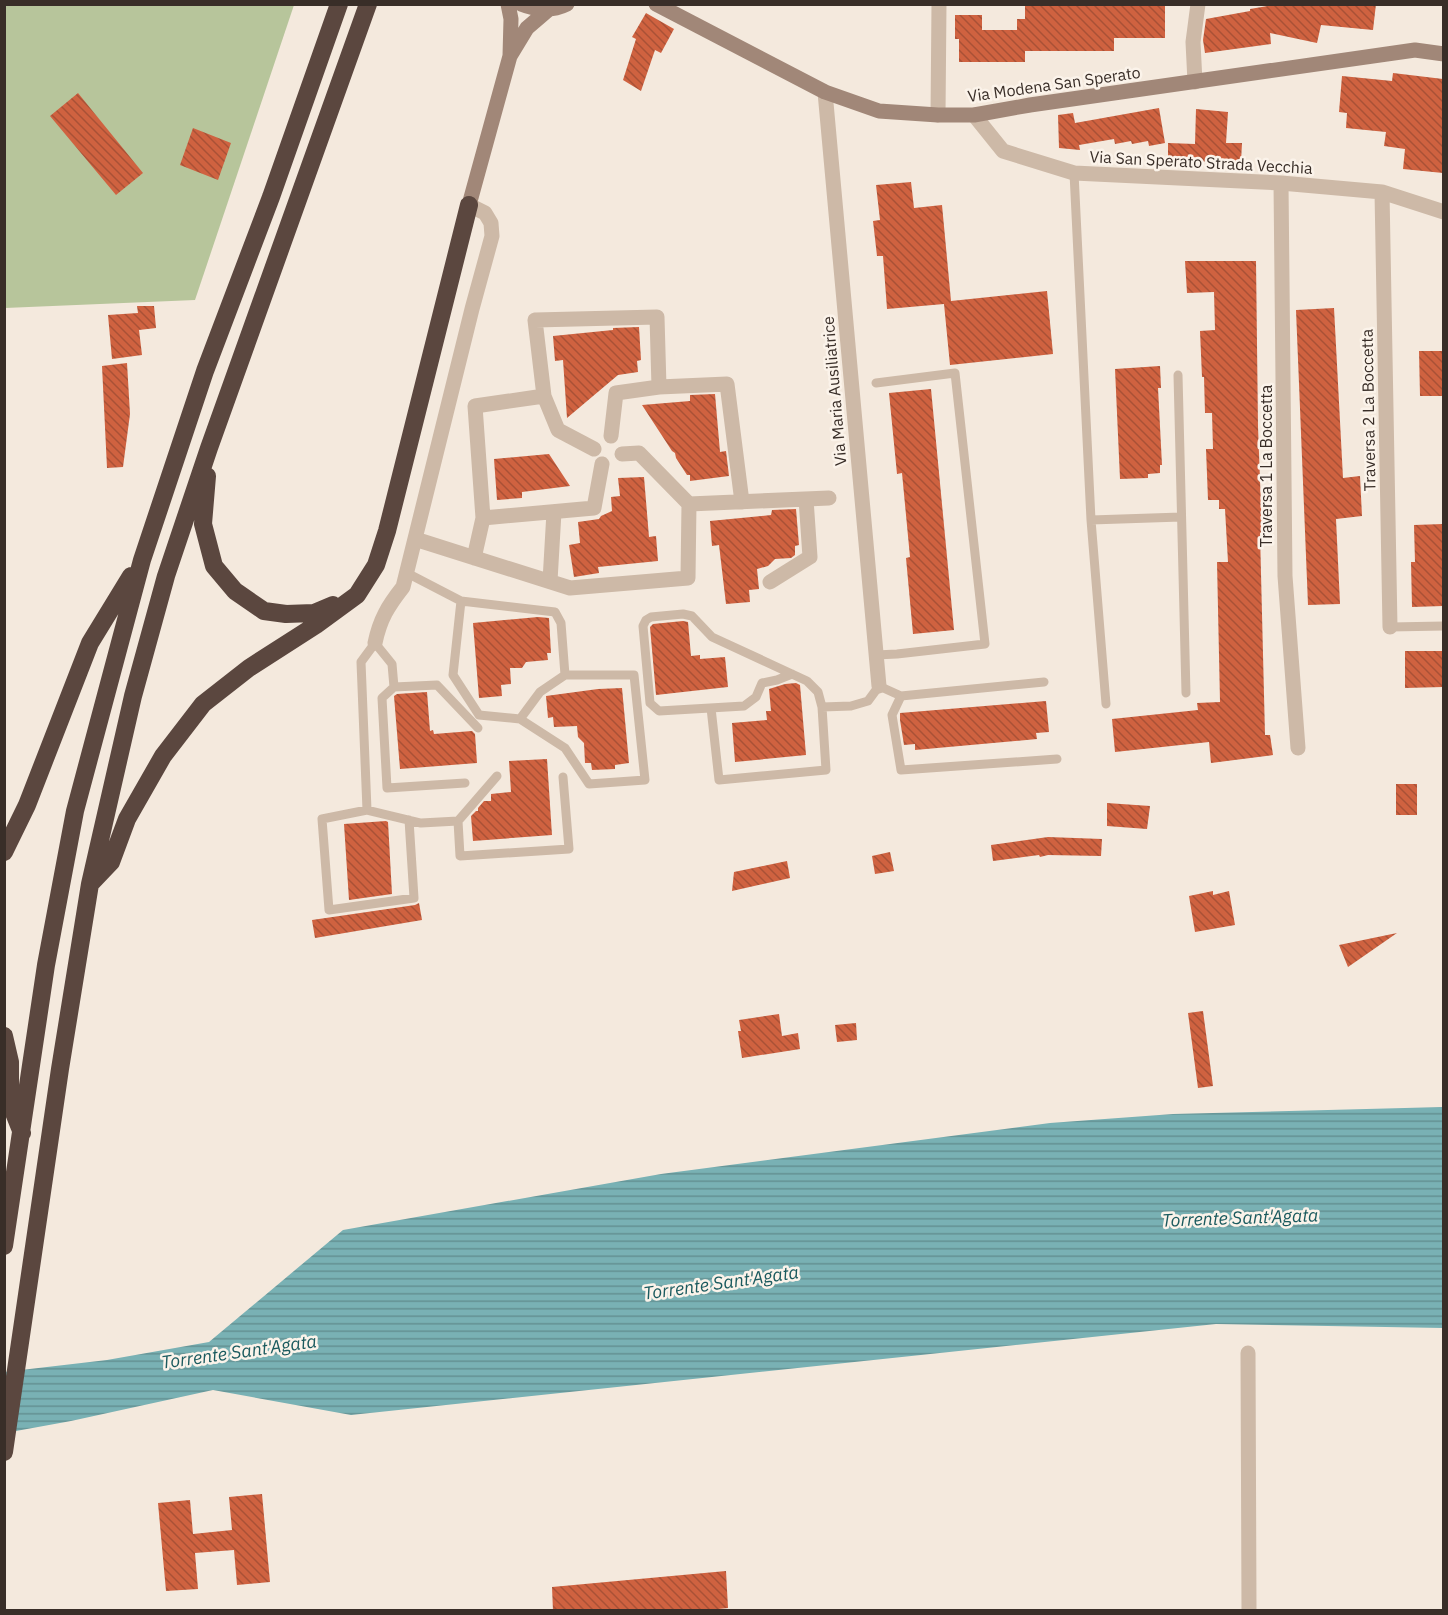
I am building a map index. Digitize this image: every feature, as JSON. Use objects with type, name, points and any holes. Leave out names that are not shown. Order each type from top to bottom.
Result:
[{"type":"highway","points":[[4,1246],[46,965],[75,811],[142,560],[205,371],[271,197],[339,4]]},
{"type":"highway","points":[[4,1452],[60,1070],[90,884],[133,696],[166,576],[209,448],[368,4]]},
{"type":"highway","points":[[90,884],[111,862],[127,819],[163,756],[203,704],[249,668],[316,625],[357,595],[376,565],[387,531],[468,204]]},
{"type":"highway","points":[[209,448],[203,524],[214,566],[235,591],[264,611],[286,614],[314,613],[357,595]]},
{"type":"highway","points":[[4,852],[27,805],[90,643],[142,560]]},
{"type":"highway","points":[[4,1036],[10,1062],[10,1103],[22,1133]]},
{"type":"street","points":[[375,643],[378,626],[386,609],[403,587],[492,236],[491,223],[485,213],[468,204],[510,56],[511,19],[508,4]]},
{"type":"street","points":[[520,4],[532,9],[548,10],[567,4]]},
{"type":"street","name":"Via Modena San Sperato","points":[[656,4],[825,92],[879,111],[938,115],[974,115],[1415,50],[1443,54]]},
{"type":"street","points":[[938,115],[939,4]]},
{"type":"street","points":[[1195,82],[1193,42],[1198,4]]},
{"type":"street","points":[[510,56],[527,28],[548,10]]},
{"type":"street","name":"Via Maria Ausiliatrice","points":[[825,92],[879,686]]},
{"type":"street","name":"Via San Sperato Strada Vecchia","points":[[974,115],[1003,151],[1074,173],[1281,183],[1382,192],[1443,212]]},
{"type":"street","name":"Traversa 1 La Boccetta","points":[[1281,183],[1284,576],[1298,748]]},
{"type":"street","name":"Traversa 2 La Boccetta","points":[[1382,192],[1390,627]]},
{"type":"street","points":[[594,449],[558,430],[544,396],[535,320],[657,317],[659,387]]},
{"type":"street","points":[[611,436],[616,393],[659,387],[727,384],[742,502]]},
{"type":"street","points":[[474,558],[483,518],[475,406],[544,396]]},
{"type":"street","points":[[611,436],[622,446],[621,459],[613,465],[602,464],[595,457],[594,449],[598,440],[611,436]]},
{"type":"street","points":[[416,539],[570,588],[688,578],[689,504],[639,453],[622,454]]},
{"type":"street","points":[[483,518],[594,508],[602,464]]},
{"type":"street","points":[[689,504],[829,498]]},
{"type":"street","points":[[770,582],[810,557],[806,499]]},
{"type":"street","points":[[550,581],[554,512]]},
{"type":"street","points":[[1248,1353],[1249,1611]]},
{"type":"lane","points":[[1074,173],[1091,520],[1106,704]]},
{"type":"lane","points":[[876,383],[955,373],[985,644],[876,655]]},
{"type":"lane","points":[[1178,375],[1186,693]]},
{"type":"lane","points":[[1091,520],[1181,517]]},
{"type":"lane","points":[[407,573],[461,601],[555,612],[561,623],[565,675]]},
{"type":"lane","points":[[461,601],[453,675],[479,715],[520,719],[565,748],[589,784],[645,780],[634,675],[565,675],[540,693],[520,719]]},
{"type":"lane","points":[[711,708],[718,780],[826,770],[822,707],[818,692],[807,681],[792,674],[712,637],[692,616],[683,614],[651,617],[646,620],[643,626],[650,703],[659,711],[744,706],[756,697],[762,683],[792,674]]},
{"type":"lane","points":[[1390,627],[1443,626]]},
{"type":"lane","points":[[367,810],[361,662],[375,643],[392,664],[393,687]]},
{"type":"lane","points":[[822,707],[851,706],[868,701],[879,686],[901,696],[1044,682]]},
{"type":"lane","points":[[465,783],[387,788],[382,698],[393,687],[436,685],[478,728]]},
{"type":"lane","points":[[901,696],[892,715],[901,770],[1057,759]]},
{"type":"lane","points":[[498,776],[458,821],[460,856],[569,849],[563,777]]},
{"type":"lane","points":[[409,820],[414,898],[329,910],[322,819],[367,810],[409,820],[421,823],[458,821]]},
{"type":"green space","points":[[4,5],[294,5],[195,300],[5,308]]},
{"type":"water","name":"Torrente Sant'Agata","points":[[1443,1107],[1443,1328],[1216,1324],[351,1415],[213,1390],[5,1433],[4,1372],[107,1360],[209,1342],[343,1230],[661,1174],[1050,1123],[1173,1114]]},
{"type":"building","points":[[1025,4],[1165,4],[1165,38],[1114,38],[1114,51],[1025,51],[1025,62],[959,62],[959,39],[955,39],[955,15],[982,15],[982,30],[1017,30],[1017,19],[1025,19]]},
{"type":"building","points":[[1279,4],[1376,4],[1373,30],[1321,25],[1317,43],[1270,33],[1271,44],[1205,53],[1203,40],[1206,19]]},
{"type":"building","points":[[646,13],[674,29],[661,53],[655,50],[641,91],[623,80],[636,39],[632,37]]},
{"type":"building","points":[[1393,73],[1443,79],[1443,173],[1403,169],[1405,149],[1384,146],[1386,132],[1346,128],[1347,113],[1339,112],[1342,76],[1392,81]]},
{"type":"building","points":[[78,93],[143,173],[116,195],[50,116]]},
{"type":"building","points":[[1159,108],[1165,143],[1149,146],[1148,141],[1132,144],[1131,141],[1115,144],[1114,139],[1079,145],[1080,150],[1059,148],[1058,115],[1073,113],[1075,123]]},
{"type":"building","points":[[1196,109],[1228,112],[1226,143],[1242,143],[1241,162],[1168,161],[1168,143],[1195,144]]},
{"type":"building","points":[[193,128],[231,143],[218,180],[180,165]]},
{"type":"building","points":[[911,182],[914,208],[942,205],[951,301],[1047,291],[1053,354],[950,365],[944,304],[887,309],[883,256],[877,256],[873,221],[880,220],[876,185]]},
{"type":"building","points":[[1185,261],[1256,261],[1265,735],[1270,735],[1273,755],[1211,763],[1209,742],[1115,752],[1112,719],[1198,710],[1197,703],[1220,702],[1217,562],[1228,562],[1225,509],[1219,509],[1219,500],[1208,500],[1206,449],[1213,449],[1212,413],[1205,413],[1200,331],[1215,330],[1214,292],[1187,293]]},
{"type":"building","points":[[137,306],[154,306],[156,328],[139,330],[142,355],[112,359],[108,315],[138,313]]},
{"type":"building","points":[[1334,308],[1343,478],[1360,476],[1362,516],[1336,519],[1340,604],[1308,605],[1296,310]]},
{"type":"building","points":[[639,327],[641,360],[637,361],[638,372],[618,375],[567,418],[563,360],[555,361],[553,336]]},
{"type":"building","points":[[1419,351],[1443,351],[1443,396],[1420,396]]},
{"type":"building","points":[[127,363],[130,414],[123,467],[107,468],[102,366]]},
{"type":"building","points":[[1160,366],[1161,388],[1158,388],[1162,465],[1160,465],[1160,473],[1148,474],[1148,478],[1120,479],[1115,369]]},
{"type":"building","points":[[931,389],[954,630],[913,634],[906,558],[910,557],[902,473],[897,474],[889,393]]},
{"type":"building","points":[[715,394],[720,452],[726,451],[729,476],[690,481],[690,475],[687,475],[675,453],[642,405],[690,401],[690,395]]},
{"type":"building","points":[[549,454],[570,486],[522,492],[522,498],[497,500],[494,459]]},
{"type":"building","points":[[644,477],[649,537],[656,536],[658,561],[598,567],[599,573],[574,577],[569,545],[580,543],[578,522],[599,519],[612,511],[611,497],[620,496],[618,478]]},
{"type":"building","points":[[796,509],[799,545],[795,546],[795,555],[791,558],[775,559],[768,566],[757,569],[759,589],[749,590],[750,602],[726,604],[719,545],[712,546],[710,521],[771,515],[772,510]]},
{"type":"building","points":[[1443,524],[1443,606],[1412,607],[1411,562],[1415,562],[1414,525]]},
{"type":"building","points":[[549,618],[551,653],[547,653],[548,660],[526,662],[522,668],[510,668],[511,684],[501,685],[502,696],[479,698],[473,623]]},
{"type":"building","points":[[688,622],[691,656],[700,655],[700,659],[725,657],[728,687],[656,695],[650,627],[653,624]]},
{"type":"building","points":[[1405,651],[1443,651],[1443,687],[1405,688]]},
{"type":"building","points":[[796,683],[800,685],[806,755],[735,762],[732,723],[767,720],[766,711],[771,711],[769,689]]},
{"type":"building","points":[[622,688],[629,763],[615,765],[615,769],[592,770],[591,763],[585,763],[584,743],[578,737],[577,726],[554,727],[553,717],[548,718],[546,696]]},
{"type":"building","points":[[427,692],[430,731],[433,730],[434,734],[472,731],[475,734],[477,763],[400,769],[394,696]]},
{"type":"building","points":[[1046,701],[1049,732],[1036,733],[1037,739],[915,750],[915,744],[904,745],[900,713]]},
{"type":"building","points":[[547,759],[552,835],[473,841],[471,816],[478,811],[484,801],[491,801],[491,794],[511,792],[509,761]]},
{"type":"building","points":[[1396,784],[1417,784],[1417,815],[1396,815]]},
{"type":"building","points":[[1107,803],[1150,806],[1147,829],[1107,826]]},
{"type":"building","points":[[388,822],[392,894],[349,900],[344,824]]},
{"type":"building","points":[[1048,837],[1102,839],[1101,856],[1048,855],[1040,857],[1039,855],[993,861],[991,845]]},
{"type":"building","points":[[890,852],[894,871],[875,874],[872,856]]},
{"type":"building","points":[[787,861],[790,878],[732,891],[734,872]]},
{"type":"building","points":[[1213,891],[1213,895],[1229,891],[1235,925],[1195,932],[1189,896]]},
{"type":"building","points":[[419,903],[422,920],[315,938],[312,920]]},
{"type":"building","points":[[1397,933],[1348,967],[1339,945]]},
{"type":"building","points":[[1203,1011],[1213,1086],[1198,1088],[1188,1013]]},
{"type":"building","points":[[779,1014],[782,1036],[798,1033],[800,1049],[742,1058],[738,1031],[741,1031],[739,1020]]},
{"type":"building","points":[[856,1023],[857,1040],[837,1042],[835,1025]]},
{"type":"building","points":[[262,1494],[270,1582],[237,1585],[234,1550],[195,1553],[198,1589],[166,1591],[158,1503],[190,1500],[193,1534],[232,1530],[229,1497]]},
{"type":"building","points":[[726,1571],[728,1608],[699,1611],[553,1611],[552,1587]]}]
